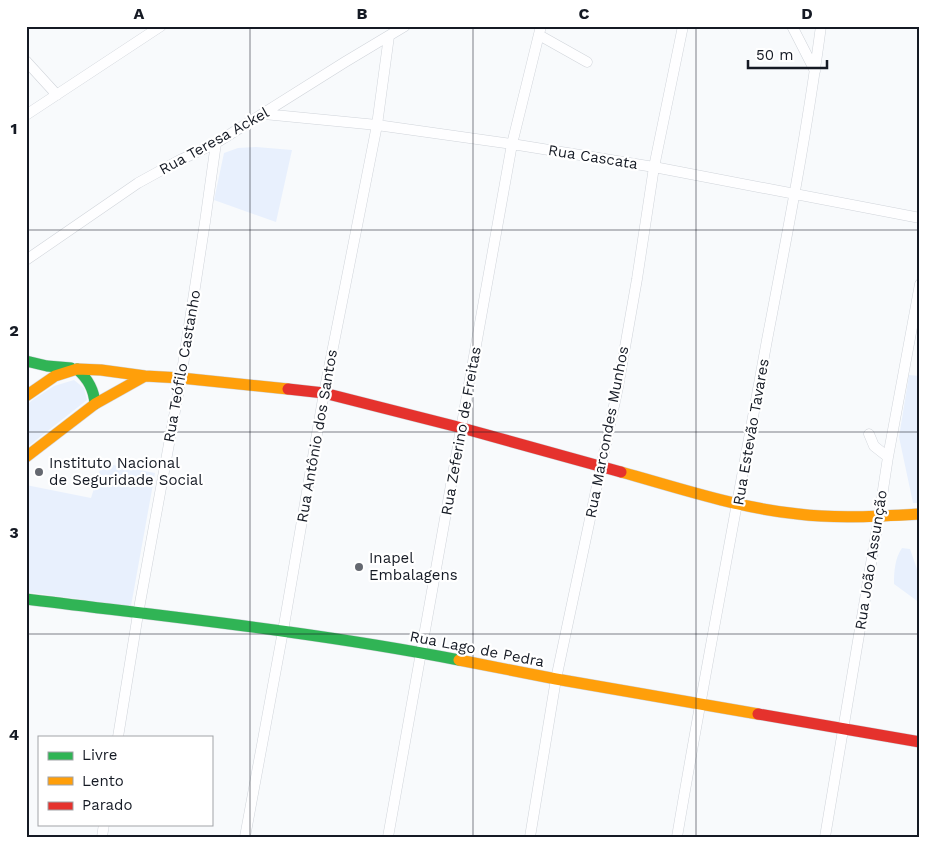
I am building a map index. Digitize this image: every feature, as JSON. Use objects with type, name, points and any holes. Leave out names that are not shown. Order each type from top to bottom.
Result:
[{"type":"main road","points":[[26,361],[47,366],[324,393],[462,428],[737,504],[776,512],[817,516],[920,514]]},
{"type":"main road","points":[[26,396],[55,376],[77,369]]},
{"type":"main road","points":[[77,369],[85,375],[92,388],[95,395],[95,404]]},
{"type":"main road","points":[[26,457],[95,404],[145,376]]},
{"type":"main road","name":"Rua Lago de Pedra","points":[[26,599],[283,631],[422,653],[556,679],[920,742]]},
{"type":"street","points":[[26,115],[161,26]]},
{"type":"street","name":"Rua Teresa Ackel","points":[[26,260],[138,183],[178,160],[216,142],[264,114],[405,26]]},
{"type":"street","name":"Rua Marcondes Munhos","points":[[530,837],[556,679],[620,377],[654,167],[683,26]]},
{"type":"street","points":[[792,26],[815,71]]},
{"type":"street","name":"Rua Estevão Tavares","points":[[677,837],[699,704],[795,193],[821,26]]},
{"type":"street","points":[[540,30],[587,62]]},
{"type":"street","name":"Rua Zeferino de Freitas","points":[[388,837],[512,144],[540,30]]},
{"type":"street","name":"Rua Antônio dos Santos","points":[[245,837],[324,393],[377,125],[389,36]]},
{"type":"street","points":[[26,61],[57,95]]},
{"type":"street","name":"Rua Cascata","points":[[264,114],[377,125],[512,144],[654,167],[920,218]]},
{"type":"street","name":"Rua Teófilo Castanho","points":[[118,736],[138,614],[181,378],[216,142]]},
{"type":"street","name":"Rua João Assunção","points":[[825,837],[888,456],[920,284]]},
{"type":"street","points":[[869,434],[874,446],[888,456]]},
{"type":"shaded area","points":[[256,147],[292,150],[276,222],[214,200],[224,153],[238,148]]},
{"type":"shaded area","points":[[909,375],[920,376],[920,503],[913,503],[899,437]]},
{"type":"shaded area","points":[[74,380],[84,388],[87,400],[26,448],[26,405],[54,386]]},
{"type":"shaded area","points":[[102,463],[155,473],[131,606],[26,592],[26,485],[91,498]]},
{"type":"shaded area","points":[[902,548],[910,549],[920,574],[920,603],[894,584],[895,565]]},
{"type":"traffic: fast","points":[[26,361],[47,366],[71,368]]},
{"type":"traffic: fast","points":[[77,369],[90,385],[95,404]]},
{"type":"traffic: fast","points":[[26,599],[297,633],[459,660]]},
{"type":"traffic: slow","points":[[26,396],[55,376],[77,369],[288,389]]},
{"type":"traffic: slow","points":[[26,457],[95,404],[145,376]]},
{"type":"traffic: slow","points":[[621,472],[709,497],[776,511],[813,516],[844,517],[920,514]]},
{"type":"traffic: slow","points":[[459,660],[758,714]]},
{"type":"traffic: jam","points":[[288,389],[324,393],[462,428],[621,472]]},
{"type":"traffic: jam","points":[[758,714],[920,742]]},
{"type":"place","name":"Instituto Nacional de Seguridade Social","points":[[39,472]]},
{"type":"place","name":"Inapel Embalagens","points":[[359,567]]}]
